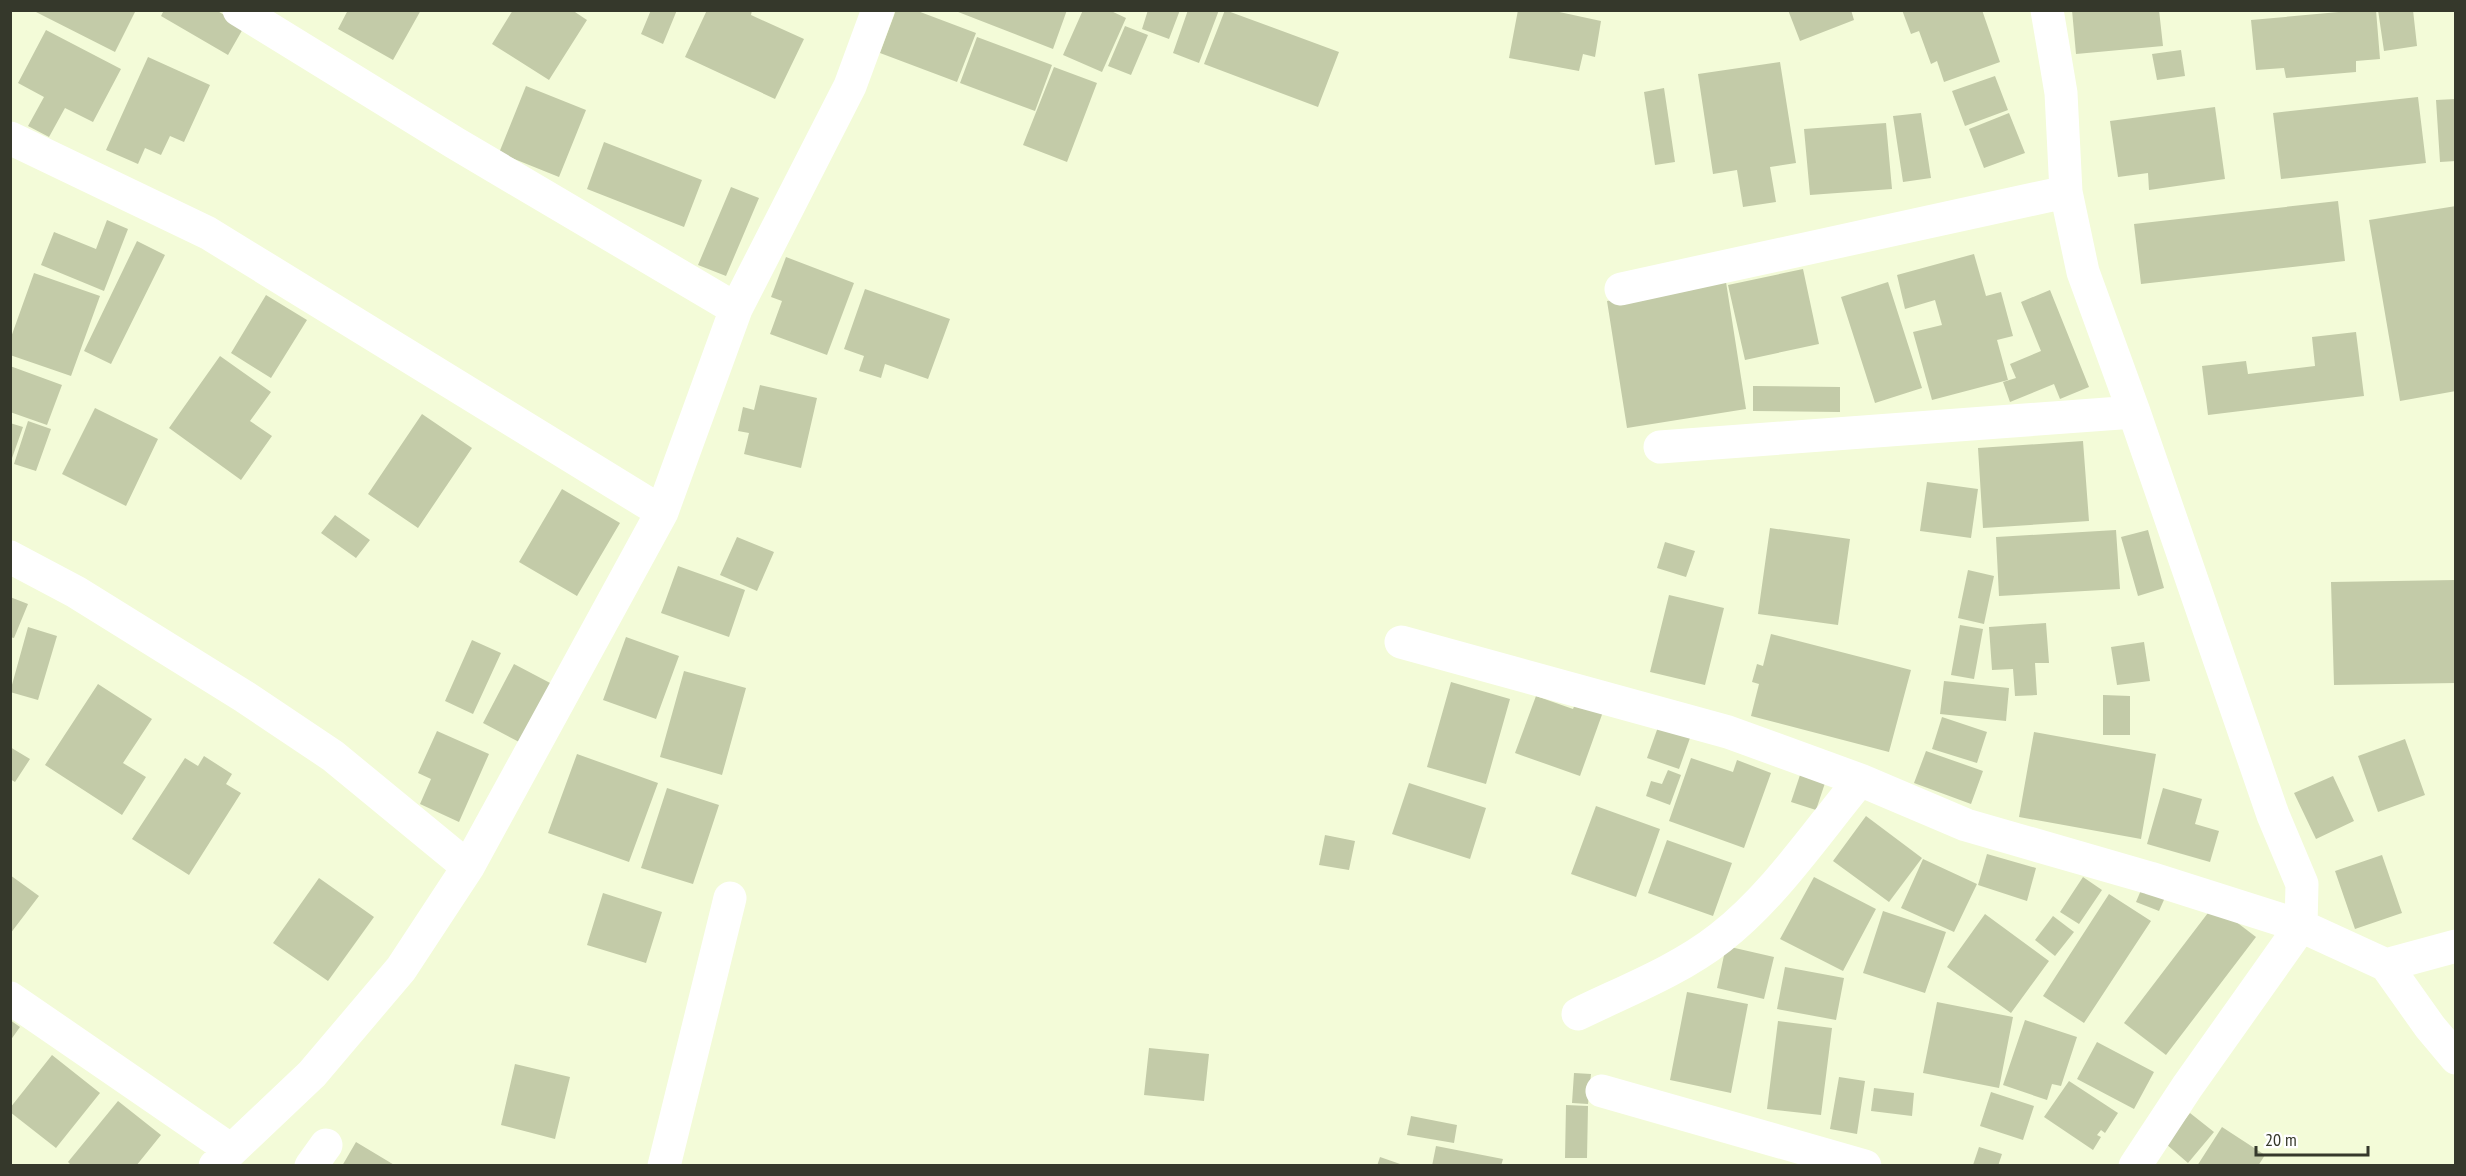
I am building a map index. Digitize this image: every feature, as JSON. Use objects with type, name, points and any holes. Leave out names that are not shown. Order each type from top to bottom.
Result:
[{"type":"street","points":[[239,10],[455,143],[736,309]]},
{"type":"street","points":[[10,998],[223,1158],[312,1074],[401,969],[468,867],[662,512],[736,309],[850,86],[878,10]]},
{"type":"street","points":[[2047,10],[2061,93],[2066,192],[2083,273],[2134,412],[2273,815],[2302,884],[2301,926],[2187,1087],[2135,1166]]},
{"type":"street","points":[[10,138],[208,233],[662,512]]},
{"type":"street","points":[[1621,289],[2066,192]]},
{"type":"street","points":[[1660,447],[2134,412]]},
{"type":"street","points":[[10,557],[76,592],[245,697],[333,756],[468,867]]},
{"type":"street","points":[[1401,642],[1728,732],[1860,780],[1966,825],[2150,878],[2301,926],[2386,965],[2430,1027],[2456,1058]]},
{"type":"street","points":[[1578,1014],[1683,962],[1719,939],[1758,904],[1860,780]]},
{"type":"street","points":[[664,1166],[730,898]]},
{"type":"street","points":[[2386,965],[2456,946]]},
{"type":"street","points":[[1602,1091],[1865,1166]]},
{"type":"building","points":[[32,10],[136,10],[115,52]]},
{"type":"building","points":[[164,10],[216,10],[244,27],[228,55],[161,16]]},
{"type":"building","points":[[348,10],[421,10],[393,60],[338,29]]},
{"type":"building","points":[[513,10],[572,10],[587,20],[549,80],[492,44]]},
{"type":"building","points":[[651,10],[677,10],[663,44],[641,34]]},
{"type":"building","points":[[707,10],[752,10],[751,15],[804,39],[775,99],[685,57]]},
{"type":"building","points":[[896,10],[915,10],[976,33],[957,82],[880,53]]},
{"type":"building","points":[[953,10],[1067,10],[1053,49]]},
{"type":"building","points":[[1083,10],[1109,10],[1126,18],[1102,72],[1063,55]]},
{"type":"building","points":[[1148,10],[1180,10],[1169,39],[1142,29]]},
{"type":"building","points":[[1188,10],[1219,10],[1199,63],[1173,53]]},
{"type":"building","points":[[1225,10],[1339,52],[1318,107],[1204,64]]},
{"type":"building","points":[[1518,10],[1550,10],[1601,21],[1595,57],[1583,54],[1579,71],[1509,58]]},
{"type":"building","points":[[1788,10],[1851,10],[1854,20],[1800,41]]},
{"type":"building","points":[[1902,10],[1982,10],[2000,62],[1944,82],[1937,61],[1931,64],[1919,31],[1911,34]]},
{"type":"building","points":[[2072,10],[2159,10],[2163,46],[2076,54]]},
{"type":"building","points":[[2376,10],[2380,59],[2356,61],[2356,72],[2286,78],[2284,68],[2256,70],[2251,20]]},
{"type":"building","points":[[2378,10],[2413,10],[2417,46],[2384,51]]},
{"type":"building","points":[[1125,26],[1148,35],[1131,75],[1108,66]]},
{"type":"building","points":[[46,30],[121,69],[93,122],[65,108],[49,137],[28,126],[44,97],[18,83]]},
{"type":"building","points":[[977,37],[1052,65],[1035,111],[960,83]]},
{"type":"building","points":[[2181,50],[2185,76],[2157,80],[2152,54]]},
{"type":"building","points":[[148,57],[210,85],[184,142],[170,136],[161,155],[145,148],[138,164],[106,150]]},
{"type":"building","points":[[1780,62],[1796,163],[1770,167],[1776,202],[1743,207],[1737,170],[1713,174],[1698,74]]},
{"type":"building","points":[[1054,67],[1097,83],[1067,162],[1023,145]]},
{"type":"building","points":[[1995,76],[2008,110],[1965,126],[1952,91]]},
{"type":"building","points":[[526,86],[586,110],[559,177],[499,153]]},
{"type":"building","points":[[1664,88],[1675,162],[1655,165],[1644,92]]},
{"type":"building","points":[[2418,97],[2426,163],[2281,179],[2273,113]]},
{"type":"building","points":[[2456,99],[2456,161],[2440,162],[2436,100]]},
{"type":"building","points":[[2215,107],[2225,179],[2149,190],[2148,173],[2118,177],[2110,121]]},
{"type":"building","points":[[1921,113],[1931,178],[1903,182],[1893,116]]},
{"type":"building","points":[[2009,113],[2025,153],[1984,168],[1969,129]]},
{"type":"building","points":[[1886,123],[1892,189],[1810,195],[1804,129]]},
{"type":"building","points":[[604,142],[702,180],[684,227],[587,189]]},
{"type":"building","points":[[731,187],[759,198],[726,276],[698,265]]},
{"type":"building","points":[[2338,201],[2345,261],[2141,284],[2134,224]]},
{"type":"building","points":[[2456,206],[2456,391],[2400,401],[2369,220]]},
{"type":"building","points":[[107,220],[128,229],[104,291],[41,265],[54,232],[96,249]]},
{"type":"building","points":[[137,241],[165,255],[111,364],[84,351]]},
{"type":"building","points":[[1974,254],[1986,296],[2001,292],[2013,336],[1997,340],[2008,380],[1932,400],[1913,332],[1942,325],[1935,300],[1905,309],[1897,275]]},
{"type":"building","points":[[786,257],[854,283],[827,355],[770,334],[782,301],[771,297]]},
{"type":"building","points":[[1803,269],[1819,344],[1745,360],[1728,285]]},
{"type":"building","points":[[34,273],[100,296],[71,376],[10,355],[10,340]]},
{"type":"building","points":[[1726,282],[1746,409],[1627,428],[1607,301]]},
{"type":"building","points":[[1888,282],[1922,388],[1875,403],[1841,297]]},
{"type":"building","points":[[865,289],[950,319],[928,379],[885,364],[881,378],[859,371],[864,356],[844,349]]},
{"type":"building","points":[[2050,290],[2089,387],[2060,399],[2054,384],[2010,402],[2003,382],[2016,378],[2010,364],[2041,351],[2021,302]]},
{"type":"building","points":[[266,295],[307,320],[271,378],[231,353]]},
{"type":"building","points":[[2356,332],[2364,396],[2208,415],[2202,366],[2246,361],[2248,374],[2315,366],[2312,337]]},
{"type":"building","points":[[220,356],[271,392],[250,421],[272,436],[241,480],[169,428]]},
{"type":"building","points":[[10,366],[62,385],[47,425],[10,412]]},
{"type":"building","points":[[760,385],[817,398],[801,468],[744,454],[749,433],[738,431],[743,407],[754,410]]},
{"type":"building","points":[[1753,386],[1840,387],[1840,412],[1753,411]]},
{"type":"building","points":[[95,408],[158,439],[126,506],[62,474]]},
{"type":"building","points":[[422,414],[472,448],[418,528],[368,494]]},
{"type":"building","points":[[28,421],[51,429],[36,471],[14,464]]},
{"type":"building","points":[[10,423],[23,427],[11,461],[10,461]]},
{"type":"building","points":[[2083,441],[2089,521],[1983,528],[1978,448]]},
{"type":"building","points":[[1927,482],[1978,489],[1971,538],[1920,531]]},
{"type":"building","points":[[562,489],[620,523],[577,596],[519,562]]},
{"type":"building","points":[[335,515],[370,540],[356,558],[321,533]]},
{"type":"building","points":[[1770,528],[1850,539],[1838,625],[1758,614]]},
{"type":"building","points":[[2116,530],[2120,589],[1999,596],[1996,537]]},
{"type":"building","points":[[2148,530],[2164,588],[2138,596],[2121,537]]},
{"type":"building","points":[[737,537],[774,552],[757,591],[720,575]]},
{"type":"building","points":[[1665,542],[1695,551],[1686,577],[1657,568]]},
{"type":"building","points":[[678,566],[745,590],[729,637],[661,613]]},
{"type":"building","points":[[1968,570],[1994,576],[1984,624],[1958,618]]},
{"type":"building","points":[[2456,580],[2456,683],[2334,685],[2331,582]]},
{"type":"building","points":[[1669,595],[1724,608],[1705,685],[1650,672]]},
{"type":"building","points":[[10,597],[28,604],[14,638],[10,637]]},
{"type":"building","points":[[2046,623],[2049,663],[2035,663],[2037,695],[2015,696],[2013,669],[1992,670],[1989,627]]},
{"type":"building","points":[[1960,625],[1983,629],[1974,679],[1951,675]]},
{"type":"building","points":[[28,627],[57,636],[38,700],[10,692]]},
{"type":"building","points":[[1771,634],[1911,670],[1889,752],[1751,716],[1759,684],[1752,682],[1757,664],[1763,666]]},
{"type":"building","points":[[626,637],[679,656],[656,719],[603,700]]},
{"type":"building","points":[[472,640],[501,653],[473,714],[445,701]]},
{"type":"building","points":[[2144,642],[2150,681],[2117,685],[2111,647]]},
{"type":"building","points":[[514,664],[552,684],[521,743],[483,723]]},
{"type":"building","points":[[684,671],[746,688],[722,775],[660,757]]},
{"type":"building","points":[[1944,681],[2009,688],[2006,721],[1940,714]]},
{"type":"building","points":[[1451,682],[1510,699],[1486,784],[1427,767]]},
{"type":"building","points":[[98,684],[152,719],[123,763],[146,777],[122,815],[45,765]]},
{"type":"building","points":[[2103,695],[2130,696],[2130,735],[2103,735]]},
{"type":"building","points":[[1536,696],[1573,709],[1577,699],[1604,709],[1580,776],[1515,753]]},
{"type":"building","points":[[1942,717],[1987,732],[1977,763],[1932,749]]},
{"type":"building","points":[[1658,727],[1690,738],[1679,769],[1647,758]]},
{"type":"building","points":[[437,731],[489,754],[459,822],[420,804],[431,779],[418,773]]},
{"type":"building","points":[[2034,732],[2156,754],[2141,839],[2019,817]]},
{"type":"building","points":[[2405,739],[2425,795],[2378,812],[2358,756]]},
{"type":"building","points":[[10,747],[30,759],[15,782],[10,779]]},
{"type":"building","points":[[1926,751],[1983,771],[1971,804],[1914,783]]},
{"type":"building","points":[[577,754],[658,783],[629,862],[548,833]]},
{"type":"building","points":[[204,756],[232,774],[226,784],[241,793],[189,875],[132,839],[185,758],[198,766]]},
{"type":"building","points":[[1691,758],[1733,772],[1737,760],[1771,773],[1744,848],[1669,821]]},
{"type":"building","points":[[1668,770],[1681,775],[1670,805],[1646,796],[1651,781],[1662,784]]},
{"type":"building","points":[[1801,772],[1826,780],[1816,810],[1791,802]]},
{"type":"building","points":[[2333,776],[2354,821],[2316,839],[2294,793]]},
{"type":"building","points":[[1409,783],[1486,808],[1470,859],[1392,834]]},
{"type":"building","points":[[667,788],[719,805],[693,884],[641,868]]},
{"type":"building","points":[[2163,788],[2202,799],[2195,824],[2219,831],[2210,862],[2147,844]]},
{"type":"building","points":[[1596,806],[1660,829],[1636,897],[1571,874]]},
{"type":"building","points":[[1866,816],[1922,858],[1889,902],[1833,861]]},
{"type":"building","points":[[1325,835],[1355,841],[1349,870],[1319,865]]},
{"type":"building","points":[[1667,840],[1732,863],[1713,916],[1648,893]]},
{"type":"building","points":[[1987,854],[2036,868],[2027,901],[1978,885]]},
{"type":"building","points":[[2382,855],[2402,913],[2355,929],[2335,871]]},
{"type":"building","points":[[1923,859],[1977,884],[1954,932],[1901,908]]},
{"type":"building","points":[[10,875],[39,896],[10,934]]},
{"type":"building","points":[[1814,877],[1876,909],[1843,971],[1780,939]]},
{"type":"building","points":[[2083,877],[2102,890],[2079,924],[2060,912]]},
{"type":"building","points":[[319,878],[374,917],[328,981],[273,943]]},
{"type":"building","points":[[2144,883],[2167,893],[2159,911],[2136,902]]},
{"type":"building","points":[[603,893],[662,912],[646,963],[587,945]]},
{"type":"building","points":[[2109,894],[2151,921],[2084,1023],[2043,996]]},
{"type":"building","points":[[2214,905],[2256,937],[2166,1055],[2124,1023]]},
{"type":"building","points":[[1883,911],[1946,932],[1925,993],[1863,973]]},
{"type":"building","points":[[1985,914],[2049,961],[2011,1013],[1947,967]]},
{"type":"building","points":[[2053,916],[2074,932],[2055,956],[2035,940]]},
{"type":"building","points":[[1726,946],[1774,957],[1764,999],[1717,988]]},
{"type":"building","points":[[1785,967],[1844,978],[1836,1020],[1777,1009]]},
{"type":"building","points":[[1687,992],[1748,1004],[1731,1093],[1670,1080]]},
{"type":"building","points":[[1937,1002],[2013,1017],[1999,1088],[1923,1073]]},
{"type":"building","points":[[10,1020],[20,1027],[10,1041]]},
{"type":"building","points":[[2025,1020],[2077,1037],[2061,1086],[2052,1084],[2047,1100],[2003,1085]]},
{"type":"building","points":[[1778,1021],[1832,1028],[1821,1115],[1767,1109]]},
{"type":"building","points":[[2097,1042],[2154,1072],[2134,1109],[2077,1079]]},
{"type":"building","points":[[1149,1048],[1209,1054],[1204,1101],[1144,1095]]},
{"type":"building","points":[[52,1055],[100,1093],[56,1148],[10,1112],[10,1108]]},
{"type":"building","points":[[515,1064],[570,1077],[555,1139],[501,1125]]},
{"type":"building","points":[[1574,1073],[1591,1074],[1588,1104],[1572,1103]]},
{"type":"building","points":[[1839,1077],[1865,1081],[1857,1134],[1830,1129]]},
{"type":"building","points":[[2069,1081],[2118,1113],[2105,1133],[2101,1130],[2097,1135],[2101,1137],[2093,1150],[2044,1117]]},
{"type":"building","points":[[1874,1088],[1914,1093],[1912,1116],[1871,1111]]},
{"type":"building","points":[[1991,1092],[2034,1106],[2023,1140],[1980,1126]]},
{"type":"building","points":[[118,1101],[161,1135],[136,1166],[72,1166],[68,1162]]},
{"type":"building","points":[[1566,1105],[1588,1106],[1587,1158],[1565,1158]]},
{"type":"building","points":[[2190,1113],[2214,1132],[2188,1163],[2166,1144]]},
{"type":"building","points":[[1411,1116],[1457,1125],[1454,1143],[1407,1135]]},
{"type":"building","points":[[2222,1127],[2265,1155],[2258,1166],[2197,1166]]},
{"type":"building","points":[[356,1142],[396,1166],[342,1166]]},
{"type":"building","points":[[1436,1146],[1503,1159],[1501,1166],[1432,1166]]},
{"type":"building","points":[[1979,1147],[2002,1154],[1998,1166],[1973,1165]]},
{"type":"building","points":[[1380,1157],[1403,1165],[1403,1166],[1377,1166]]}]
